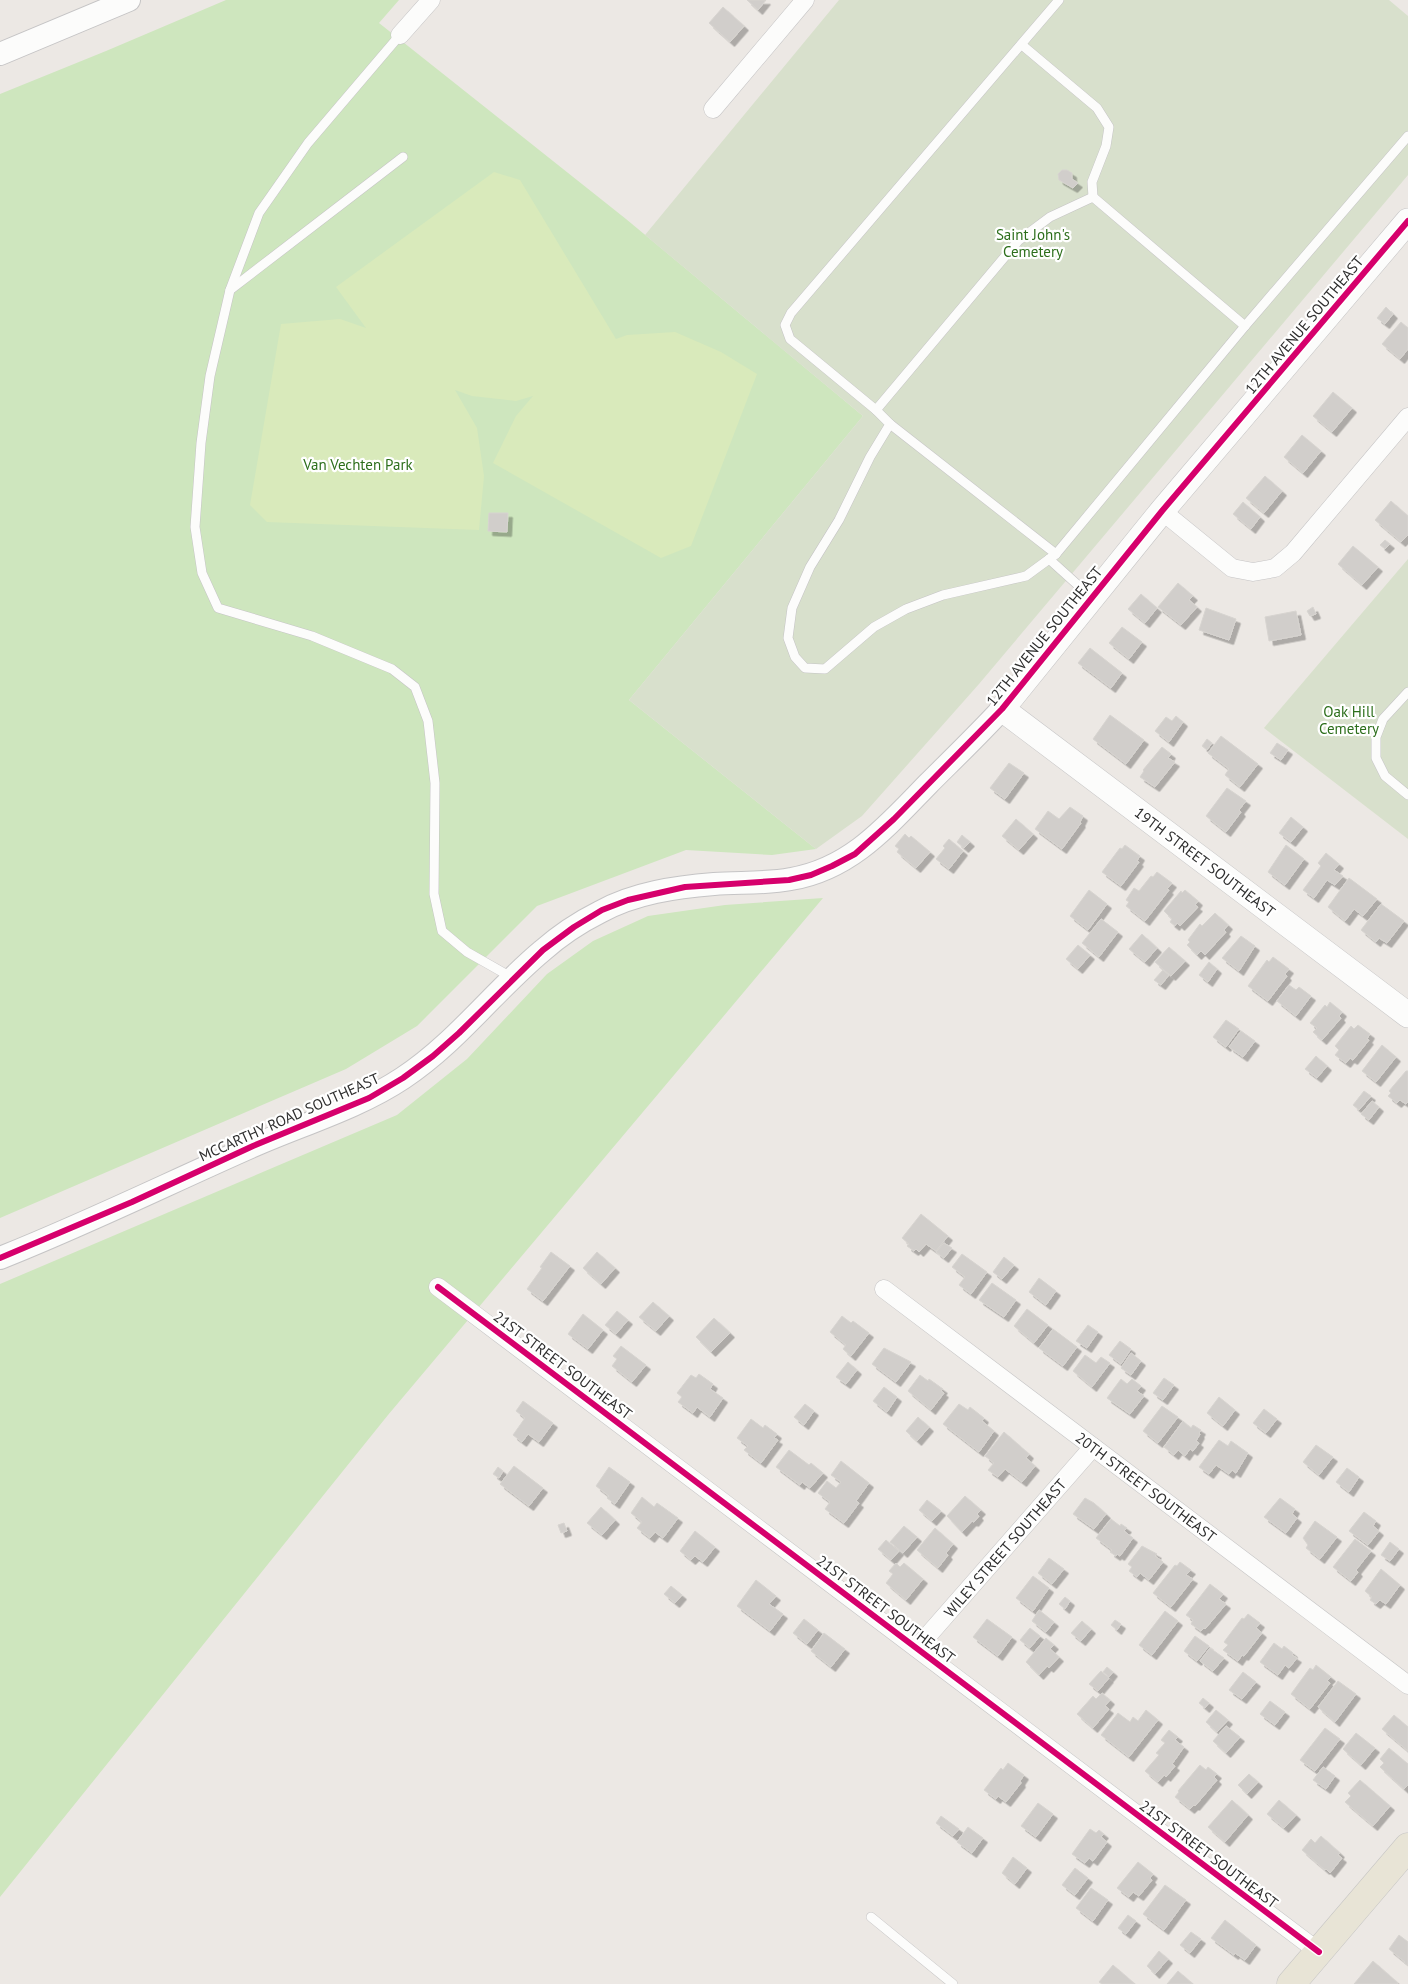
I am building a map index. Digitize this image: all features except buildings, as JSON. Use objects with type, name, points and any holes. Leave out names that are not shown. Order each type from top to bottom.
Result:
[{"type":"main road","name":"12TH AVENUE SOUTHEAST","points":[[1002,709],[1162,511],[1408,221]]},
{"type":"main road","name":"19TH STREET SOUTHEAST","points":[[1002,709],[1408,1015]]},
{"type":"main road","points":[[1292,1984],[1404,1860]]},
{"type":"street","points":[[0,54],[129,0]]},
{"type":"street","points":[[400,35],[431,0]]},
{"type":"street","points":[[713,109],[805,0]]},
{"type":"street","points":[[1162,511],[1232,568],[1253,572],[1275,568],[1293,553],[1408,417]]},
{"type":"street","name":"12TH AVENUE SOUTHEAST","points":[[602,910],[656,892],[715,884],[788,880],[811,875],[832,866],[854,854],[872,840],[1002,709]]},
{"type":"street","name":"MCCARTHY ROAD SOUTHEAST","points":[[0,1258],[132,1202],[253,1146],[369,1098],[403,1078],[433,1056],[543,950],[574,927],[602,910]]},
{"type":"street","name":"21ST STREET SOUTHEAST","points":[[438,1287],[1319,1952]]},
{"type":"street","name":"20TH STREET SOUTHEAST","points":[[884,1289],[1408,1685]]},
{"type":"street","name":"WILEY STREET SOUTHEAST","points":[[917,1648],[1093,1447]]},
{"type":"lane","points":[[1059,0],[792,312],[785,325],[790,339],[1052,557],[1093,597]]},
{"type":"lane","points":[[400,35],[308,143],[259,213],[230,290],[210,376],[201,443],[195,527],[202,573],[218,608],[312,636],[392,669],[415,687],[428,721],[435,783],[434,894],[442,931],[467,952],[513,978]]},
{"type":"lane","points":[[1022,44],[1097,108],[1109,127],[1106,146],[1092,182],[1093,198],[1245,326]]},
{"type":"lane","points":[[890,424],[870,458],[839,520],[810,566],[792,608],[788,638],[795,657],[805,668],[825,669],[874,627],[906,609],[943,596],[1026,576],[1052,557],[1245,326],[1408,136]]},
{"type":"lane","points":[[230,290],[403,157]]},
{"type":"lane","points":[[876,410],[1018,241],[1050,217],[1093,198]]},
{"type":"lane","points":[[1408,692],[1383,719],[1376,737],[1376,758],[1385,776],[1408,795]]},
{"type":"lane","points":[[871,1917],[953,1984]]},
{"type":"green space","name":"Van Vechten Park","points":[[226,0],[399,0],[379,23],[626,219],[863,416],[629,700],[816,849],[772,855],[686,850],[537,906],[417,1026],[346,1069],[0,1218],[0,94]]},
{"type":"green space","name":"Saint John's Cemetery","points":[[839,0],[1389,0],[1408,16],[1408,175],[979,684],[862,816],[816,849],[629,700],[863,416],[645,235]]},
{"type":"green space","points":[[494,172],[520,180],[616,339],[627,335],[675,332],[721,352],[757,374],[691,546],[661,558],[493,463],[516,416],[533,396],[516,401],[472,396],[455,390],[477,428],[484,476],[479,530],[267,522],[250,505],[281,324],[340,319],[366,328],[336,287]]},
{"type":"green space","name":"Oak Hill Cemetery","points":[[1408,559],[1408,839],[1264,728]]},
{"type":"green space","points":[[823,898],[388,1415],[0,1897],[0,1284],[397,1115],[467,1059],[547,974],[593,941],[648,916],[725,905]]},
{"type":"cycle path","points":[[0,1258],[132,1202],[253,1146],[369,1098],[403,1078],[433,1056],[543,950],[574,927],[602,910],[628,900],[685,887],[789,880],[811,875],[855,854],[894,819],[1002,709],[1162,511],[1408,221]]},
{"type":"cycle path","points":[[438,1287],[1319,1952]]}]
